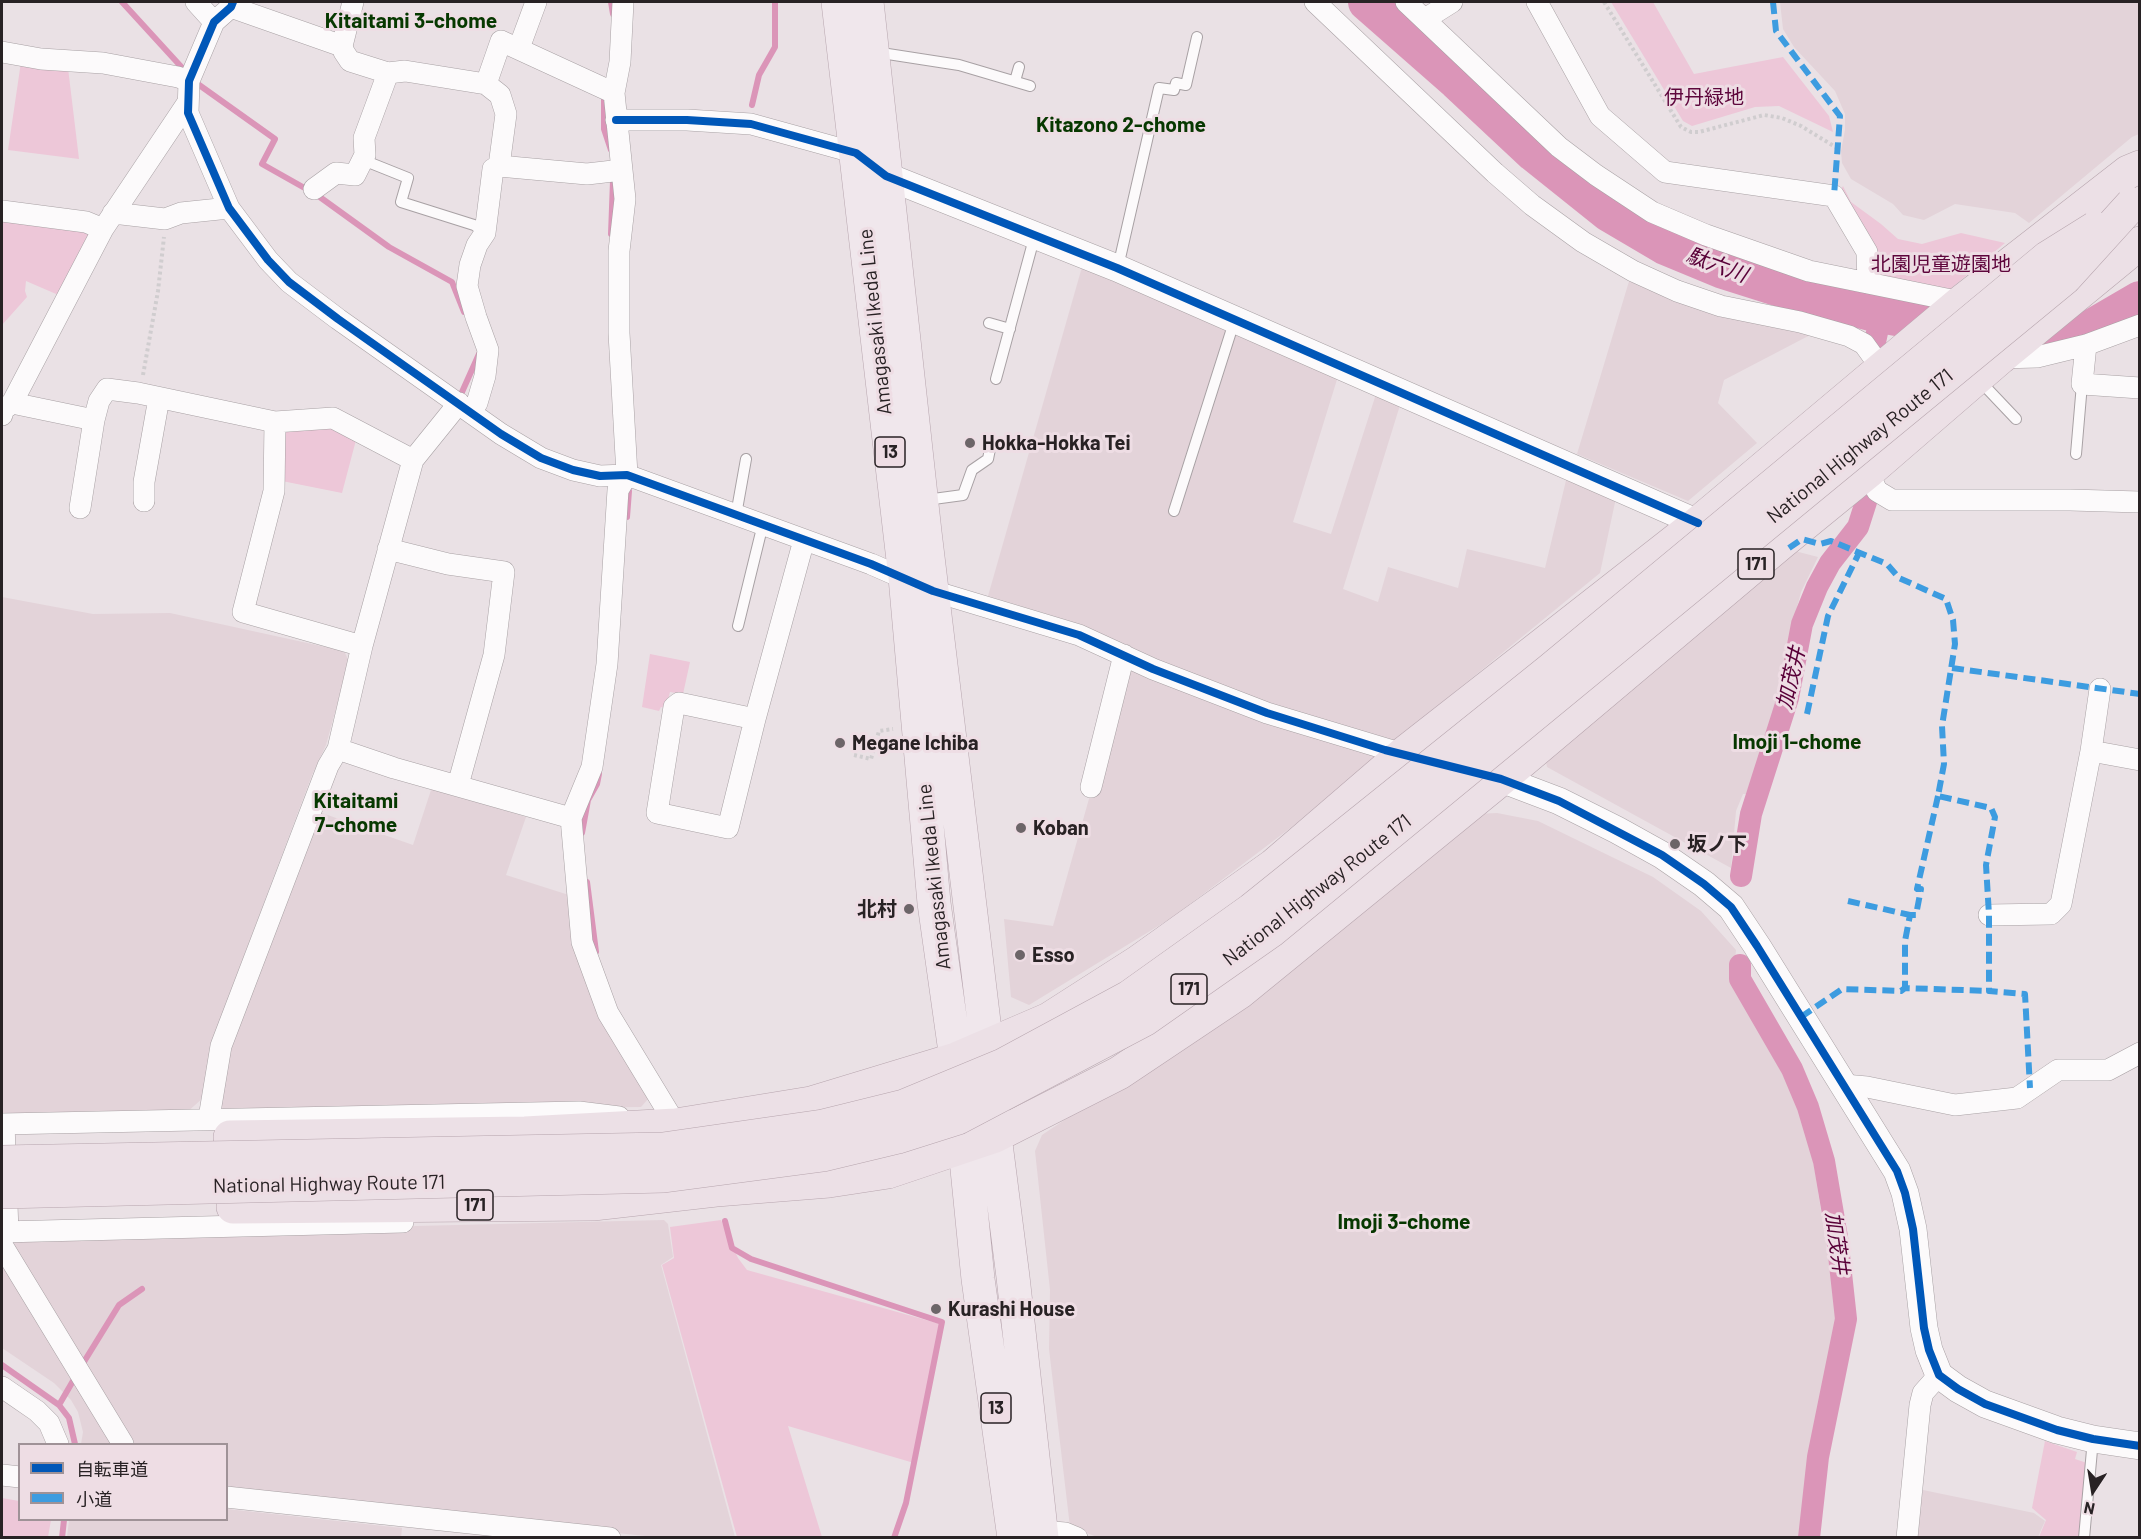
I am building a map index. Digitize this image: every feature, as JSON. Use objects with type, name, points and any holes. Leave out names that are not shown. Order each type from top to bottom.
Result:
[{"type":"highway","name":"171","points":[[2,1131],[220,1128],[525,1133],[676,1125],[811,1103],[956,1059],[987,1047],[1049,1019],[1138,963],[1274,865],[1403,754],[1698,523],[1956,307],[2128,172],[2139,167]]},
{"type":"highway","name":"National Highway Route 171","points":[[2,1162],[663,1149],[823,1126],[881,1112],[904,1106],[1004,1065],[1129,997],[1251,910],[1550,670],[2047,258],[2136,201]]},
{"type":"highway","name":"National Highway Route 171","points":[[2,1192],[664,1176],[823,1155],[898,1137],[958,1118],[1144,1020],[1271,931],[2065,278],[2136,201]]},
{"type":"highway","name":"171","points":[[3,1230],[232,1207],[593,1204],[888,1172],[995,1136],[1119,1073],[1240,992],[1501,779],[2139,243]]},
{"type":"main road","name":"Amagasaki Ikeda Line","points":[[838,2],[856,153],[987,1047],[995,1136],[1013,1277],[1028,1535]]},
{"type":"main road","name":"Amagasaki Ikeda Line","points":[[867,2],[922,500],[919,584],[934,903],[956,1059],[978,1279],[1028,1535]]},
{"type":"street","points":[[196,2],[214,22]]},
{"type":"street","points":[[353,2],[342,45],[350,61],[388,73],[405,71],[486,84],[500,95],[506,114],[499,166]]},
{"type":"street","points":[[519,48],[536,2]]},
{"type":"street","points":[[623,2],[621,62],[614,93],[625,200],[619,251],[619,333],[627,475],[618,490],[607,664],[592,767],[571,818],[582,942],[608,1013],[676,1125]]},
{"type":"street","points":[[1315,2],[1495,173],[1532,205],[1583,242],[1633,271],[1677,291],[1721,306],[1800,322],[1849,336],[1864,344],[1887,365]]},
{"type":"street","points":[[1406,2],[1559,147],[1652,212],[1776,261],[1956,307]]},
{"type":"street","points":[[1425,19],[1452,2]]},
{"type":"street","points":[[1537,2],[1600,117],[1665,172],[1834,196],[1867,252],[1868,283]]},
{"type":"street","points":[[94,420],[5,410],[108,221],[189,91],[214,22],[232,4],[342,45]]},
{"type":"street","points":[[486,84],[501,40],[614,93]]},
{"type":"street","points":[[2,52],[41,59],[103,63],[178,77],[189,91],[188,113],[229,208],[268,260],[289,282],[338,319],[501,434],[541,458],[573,470],[600,476],[627,475],[919,584],[1079,635],[1202,690],[1267,713],[1403,754],[1501,779],[1559,801],[1662,855],[1704,884],[1731,907],[1897,1171],[1905,1193],[1913,1229],[1924,1328],[1929,1350],[1939,1374],[1958,1389],[1985,1404],[2057,1430],[2093,1439],[2139,1446]]},
{"type":"street","points":[[314,189],[336,173],[355,175],[365,155],[364,138],[388,73]]},
{"type":"street","points":[[616,120],[687,120],[751,124],[856,153],[886,176],[1117,268],[1698,523]]},
{"type":"street","points":[[220,1128],[221,1046],[328,766],[338,749],[362,646],[413,460],[465,407],[477,403],[485,376],[488,350],[467,286],[470,265],[484,233],[493,169],[499,166],[587,174],[622,170]]},
{"type":"street","points":[[2,212],[86,222],[165,219],[181,213],[229,208]]},
{"type":"street","points":[[1996,362],[2037,357],[2086,345],[2139,325]]},
{"type":"street","points":[[2086,345],[2082,384],[2139,388]]},
{"type":"street","points":[[80,508],[94,420],[99,401],[107,389],[138,393],[275,422],[333,418],[413,460]]},
{"type":"street","points":[[144,501],[144,482],[159,398]]},
{"type":"street","points":[[275,422],[274,491],[243,612],[362,646]]},
{"type":"street","points":[[1868,472],[1877,491],[1892,500],[2139,502]]},
{"type":"street","points":[[755,719],[679,703],[674,707],[657,813],[729,828],[755,719],[804,540]]},
{"type":"street","points":[[388,549],[448,564],[504,572],[494,655],[458,785]]},
{"type":"street","points":[[1090,772],[1124,655]]},
{"type":"street","points":[[1989,915],[2051,914],[2061,904],[2091,751],[2100,689]]},
{"type":"street","points":[[338,749],[394,768],[571,818]]},
{"type":"street","points":[[2091,751],[2139,760]]},
{"type":"street","points":[[1844,1085],[1868,1087],[1955,1104],[2017,1098],[2058,1070],[2108,1070],[2136,1059]]},
{"type":"street","points":[[2,1131],[3,1230],[122,1443]]},
{"type":"street","points":[[3,1230],[593,1217],[716,1190]]},
{"type":"street","points":[[1907,1538],[1920,1405],[1923,1393],[1939,1374]]},
{"type":"street","points":[[2,1387],[37,1411],[49,1423],[58,1443]]},
{"type":"street","points":[[2,1475],[18,1477]]},
{"type":"street","points":[[228,1497],[610,1538]]},
{"type":"street","points":[[1028,1535],[1065,1533],[1077,1538]]},
{"type":"lane","points":[[1117,268],[1159,88],[1174,90],[1176,83],[1186,85],[1197,37]]},
{"type":"lane","points":[[872,52],[959,65],[1030,86]]},
{"type":"lane","points":[[1015,81],[1019,67]]},
{"type":"lane","points":[[363,159],[408,178],[401,202],[474,225],[484,233]]},
{"type":"lane","points":[[996,379],[1035,235]]},
{"type":"lane","points":[[1174,511],[1235,319]]},
{"type":"lane","points":[[989,323],[1010,329]]},
{"type":"lane","points":[[1996,362],[2016,419]]},
{"type":"lane","points":[[2076,454],[2082,384]]},
{"type":"lane","points":[[922,500],[963,495],[972,470],[987,459],[990,449]]},
{"type":"lane","points":[[736,515],[746,459]]},
{"type":"lane","points":[[738,626],[763,524]]},
{"type":"lane","points":[[2084,1538],[2093,1439]]},
{"type":"path","points":[[1604,2],[1682,127],[1691,132],[1699,132],[1764,115],[1782,118],[1801,126],[1838,148]]},
{"type":"path","points":[[138,393],[146,362],[158,291],[165,219]]},
{"type":"path","points":[[854,755],[871,759],[879,730],[897,729]]},
{"type":"shaded area","points":[[1780,2],[2139,2],[2139,134],[2132,137],[2029,223],[2015,213],[1955,204],[1924,220],[1903,215],[1893,204],[1851,179],[1842,163],[1845,114],[1835,91],[1794,47],[1783,29]]},
{"type":"shaded area","points":[[1082,267],[1339,373],[1293,522],[1331,534],[1377,391],[1401,402],[1343,589],[1378,602],[1388,567],[1458,588],[1467,549],[1545,568],[1568,472],[1617,493],[1600,573],[1395,741],[1273,707],[1192,678],[1079,624],[988,596]]},
{"type":"shaded area","points":[[1630,278],[1814,333],[1724,380],[1718,403],[1757,443],[1688,501],[1577,454]]},
{"type":"shaded area","points":[[1791,550],[1818,557],[1801,592],[1787,647],[1777,708],[1746,794],[1743,794],[1736,811],[1731,868],[1547,767],[1545,757]]},
{"type":"shaded area","points":[[2,597],[93,614],[170,613],[344,651],[349,661],[326,745],[312,775],[218,1025],[203,1098],[186,1113],[2,1115]]},
{"type":"shaded area","points":[[1126,668],[1380,753],[1293,826],[1173,917],[1029,1005],[1011,997],[1004,919],[1053,926]]},
{"type":"shaded area","points":[[432,787],[526,817],[506,875],[572,896],[600,1014],[648,1099],[641,1107],[224,1111],[219,1101],[229,1049],[319,812],[413,845]]},
{"type":"shaded area","points":[[1497,813],[1538,821],[1653,877],[1701,911],[1736,950],[1733,981],[1792,1092],[1812,1152],[1837,1316],[1812,1439],[1801,1537],[1100,1538],[1070,1527],[1049,1349],[1050,1290],[1035,1151],[1042,1135],[1127,1078],[1476,814]]},
{"type":"shaded area","points":[[664,1220],[668,1224],[673,1257],[661,1265],[735,1537],[655,1537],[228,1492],[228,1443],[81,1443],[83,1432],[78,1412],[71,1400],[54,1383],[2,1348],[2,1236]]},
{"type":"shaded area","points":[[1923,1490],[2034,1513],[2045,1521],[2038,1537],[1916,1538]]},
{"type":"shaded area","points":[[228,1509],[402,1528],[401,1538],[67,1537],[69,1521],[228,1521]]},
{"type":"green space","name":"伊丹緑地","points":[[1611,2],[1653,2],[1694,74],[1783,57],[1829,116],[1833,132],[1779,106],[1755,107],[1692,126],[1683,121]]},
{"type":"green space","points":[[21,62],[68,68],[79,159],[8,150]]},
{"type":"green space","name":"北園児童遊園地","points":[[1843,186],[1851,202],[1898,239],[1922,244],[1961,233],[2005,243],[1948,291],[1881,276],[1871,268],[1837,197]]},
{"type":"green space","points":[[5,219],[79,228],[93,237],[63,297],[26,281],[27,297],[2,325],[2,225]]},
{"type":"green space","points":[[292,426],[337,428],[356,440],[342,493],[282,481],[283,436]]},
{"type":"green space","points":[[650,654],[690,662],[683,694],[670,692],[666,708],[661,707],[659,711],[642,707]]},
{"type":"green space","points":[[721,1220],[738,1258],[747,1270],[944,1325],[914,1463],[788,1426],[822,1537],[737,1537],[662,1265],[674,1258],[670,1227]]},
{"type":"green space","points":[[2045,1441],[2077,1452],[2075,1459],[2090,1464],[2082,1537],[2039,1537],[2046,1520],[2032,1508]]},
{"type":"green space","points":[[2,1498],[18,1501],[18,1521],[51,1521],[48,1537],[2,1537]]},
{"type":"waterway","points":[[122,2],[186,72]]},
{"type":"waterway","points":[[611,2],[613,14]]},
{"type":"waterway","points":[[752,105],[759,75],[775,47],[775,2]]},
{"type":"waterway","name":"駄六川","points":[[1367,2],[1534,153],[1609,213],[1665,246],[1723,270],[1783,289],[1874,313],[1942,325],[2073,339],[2140,300]]},
{"type":"waterway","points":[[195,82],[275,139],[262,164],[317,195],[389,247],[452,282],[464,312]]},
{"type":"waterway","points":[[604,93],[604,129],[611,150]]},
{"type":"waterway","points":[[611,234],[613,181]]},
{"type":"waterway","name":"加茂井","points":[[1875,342],[1878,328],[1874,313],[1876,297]]},
{"type":"waterway","points":[[462,392],[479,354]]},
{"type":"waterway","points":[[627,485],[629,491],[627,517]]},
{"type":"waterway","name":"加茂井","points":[[1741,876],[1751,814],[1788,698],[1802,624],[1817,587],[1830,563],[1858,527],[1866,502],[1866,492]]},
{"type":"waterway","points":[[582,833],[588,800],[597,784],[599,774]]},
{"type":"waterway","points":[[587,882],[596,952]]},
{"type":"waterway","name":"加茂井","points":[[1740,965],[1740,979],[1792,1069],[1808,1107],[1824,1161],[1837,1237],[1846,1319],[1818,1457],[1809,1538]]},
{"type":"waterway","points":[[725,1221],[732,1248],[751,1259],[942,1322],[906,1503],[894,1538]]},
{"type":"waterway","points":[[82,1365],[119,1305],[142,1289]]},
{"type":"waterway","points":[[2,1365],[59,1405],[69,1418],[75,1443]]},
{"type":"waterway","points":[[59,1405],[77,1374]]},
{"type":"waterway","points":[[62,1538],[64,1521]]},
{"type":"marked path","points":[[1773,2],[1776,31],[1840,116],[1834,196]]},
{"type":"marked path","points":[[1789,548],[1802,539],[1820,544],[1831,541],[1887,564],[1899,578],[1946,599],[1953,620],[1955,644],[1942,726],[1944,764],[1938,796],[1991,808],[1995,817],[1986,865],[1989,915],[1989,991],[2025,994],[2030,1088]]},
{"type":"marked path","points":[[1807,714],[1828,616],[1859,553]]},
{"type":"marked path","points":[[1952,668],[2140,694]]},
{"type":"marked path","points":[[1938,796],[1917,889],[1921,889],[1916,915],[1910,915],[1905,941],[1905,988],[1989,991]]},
{"type":"marked path","points":[[1848,901],[1910,915]]},
{"type":"marked path","points":[[1801,1017],[1842,989],[1901,991],[1905,988]]},
{"type":"cycle path","points":[[233,2],[231,7],[214,22],[189,81],[188,113],[229,208],[268,260],[289,282],[501,434],[541,458],[573,470],[600,476],[627,475],[871,564],[933,591],[1079,635],[1153,669],[1267,713],[1385,750],[1501,779],[1559,801],[1662,855],[1704,884],[1731,907],[1897,1171],[1905,1193],[1913,1229],[1924,1328],[1929,1350],[1939,1375],[1985,1404],[2057,1430],[2093,1439],[2140,1446]]},
{"type":"cycle path","points":[[616,120],[687,120],[751,124],[856,153],[886,176],[1117,268],[1698,523]]},
{"type":"place","name":"Hokka-Hokka Tei","points":[[970,443]]},
{"type":"place","name":"Megane Ichiba","points":[[840,743]]},
{"type":"place","name":"Koban","points":[[1021,828]]},
{"type":"place","name":"坂ノ下","points":[[1675,844]]},
{"type":"place","name":"北村","points":[[909,909]]},
{"type":"place","name":"Esso","points":[[1020,955]]},
{"type":"place","name":"Kurashi House","points":[[936,1309]]},
{"type":"district","name":"Kitaitami 3-chome","points":[[411,21]]},
{"type":"district","name":"Kitazono 2-chome","points":[[1121,125]]},
{"type":"district","name":"Imoji 1-chome","points":[[1797,742]]},
{"type":"district","name":"Kitaitami 7-chome","points":[[356,813]]},
{"type":"district","name":"Imoji 3-chome","points":[[1404,1222]]}]
